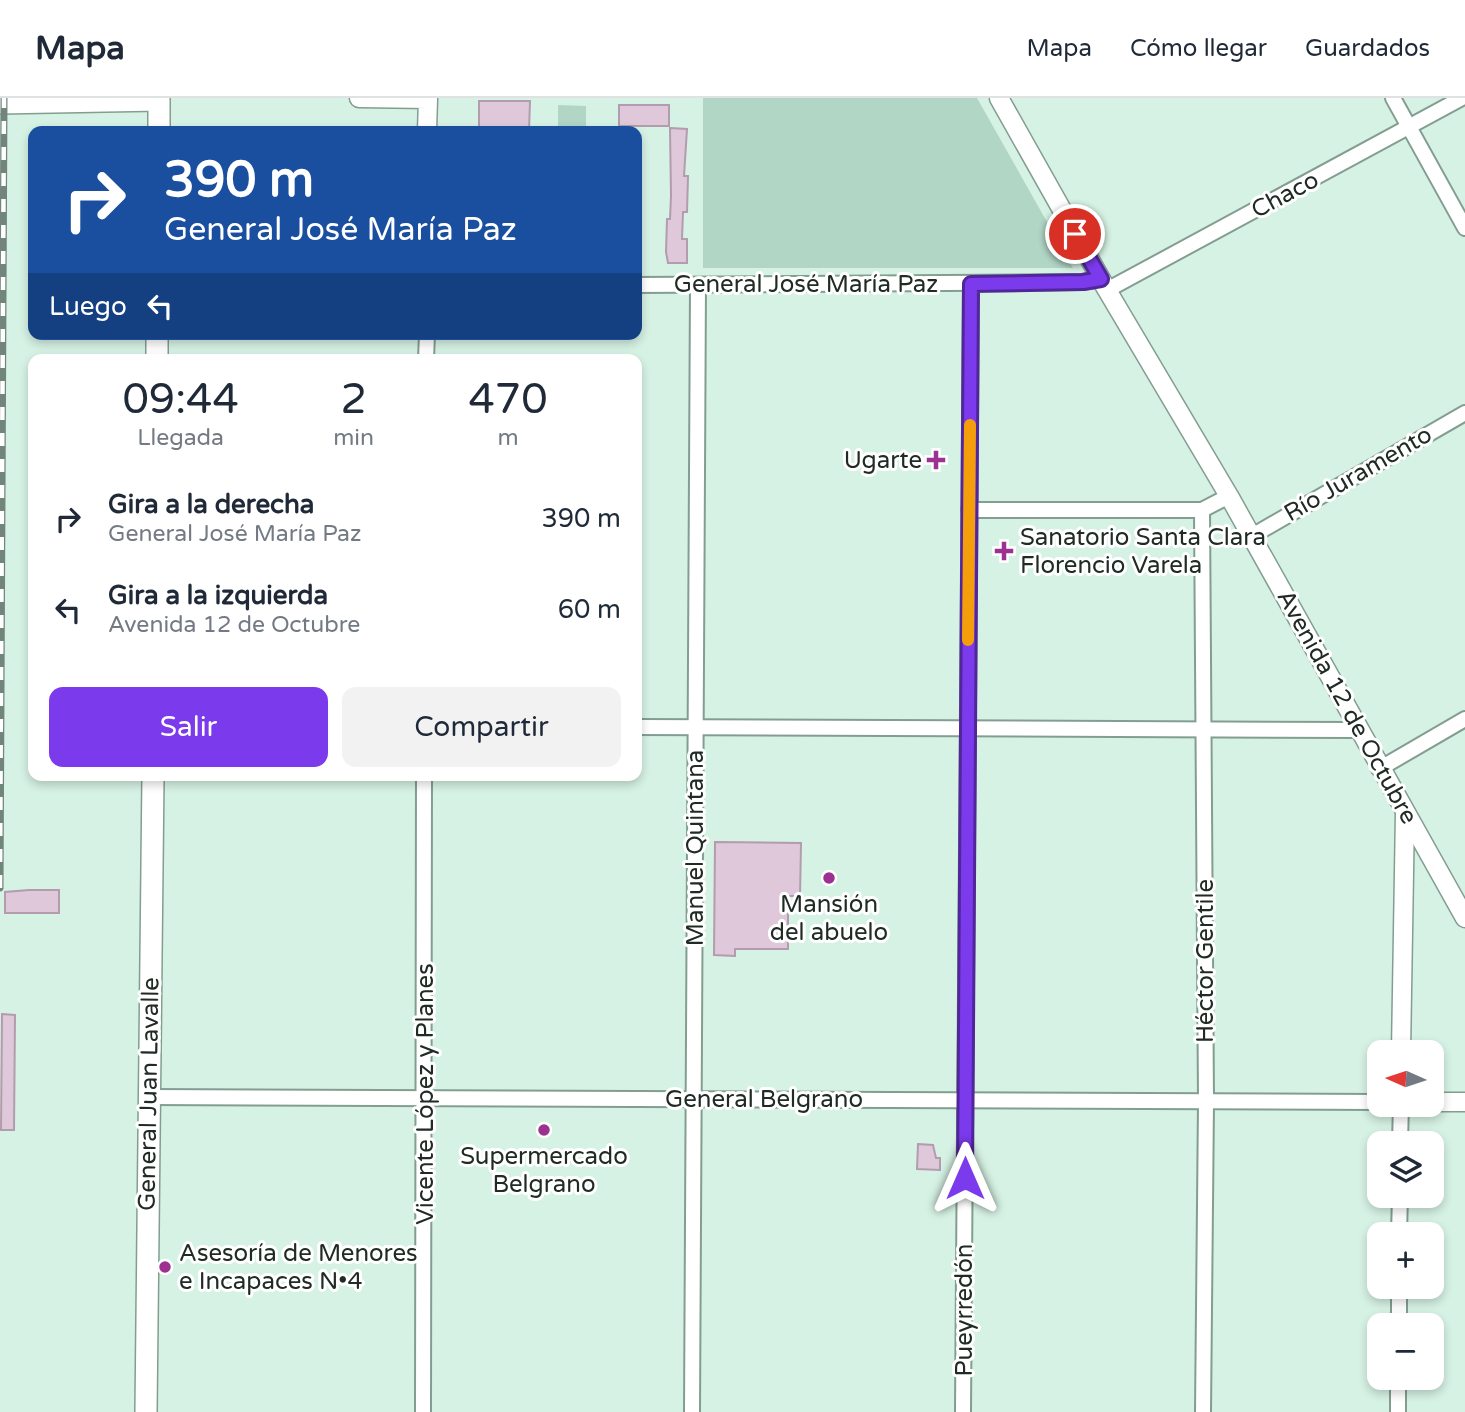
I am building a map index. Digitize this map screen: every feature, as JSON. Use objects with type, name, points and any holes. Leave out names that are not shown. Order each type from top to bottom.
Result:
[{"type":"main road","points":[[0,103],[164,99],[160,126]]},
{"type":"main road","name":"General Juan Lavalle","points":[[146,1412],[153,781]]},
{"type":"street","points":[[359,98],[428,98],[427,126]]},
{"type":"street","name":"Avenida 12 de Octubre","points":[[999,98],[1104,284],[1252,536],[1379,769],[1465,918]]},
{"type":"street","points":[[1393,98],[1465,228]]},
{"type":"street","name":"Chaco","points":[[1104,284],[1409,128],[1462,98]]},
{"type":"street","name":"Pueyrredón","points":[[964,1412],[971,284]]},
{"type":"street","name":"General José María Paz","points":[[642,285],[1104,284]]},
{"type":"street","name":"Manuel Quintana","points":[[692,1412],[698,285]]},
{"type":"street","name":"Río Juramento","points":[[1252,536],[1465,413]]},
{"type":"street","points":[[969,510],[1202,510],[1229,496]]},
{"type":"street","name":"Héctor Gentile","points":[[1202,510],[1206,1102],[1203,1412]]},
{"type":"street","points":[[1379,769],[1465,719]]},
{"type":"street","points":[[642,727],[1358,730]]},
{"type":"street","name":"Vicente López y Planes","points":[[423,1412],[424,781]]},
{"type":"street","points":[[1401,1040],[1405,812]]},
{"type":"street","name":"General Belgrano","points":[[149,1097],[1367,1102]]},
{"type":"street","points":[[1444,1102],[1465,1102]]},
{"type":"street","points":[[1398,1390],[1398,1412]]},
{"type":"green space","points":[[703,98],[977,98],[1073,268],[703,268]]},
{"type":"green space","points":[[558,105],[586,106],[586,126],[558,126]]},
{"type":"building","points":[[479,101],[530,101],[529,126],[479,126]]},
{"type":"building","points":[[619,105],[669,105],[669,126],[619,126]]},
{"type":"building","points":[[670,128],[687,129],[684,176],[688,176],[687,212],[683,212],[682,239],[687,239],[687,263],[668,263],[666,252],[671,196]]},
{"type":"building","points":[[715,842],[801,843],[800,896],[788,896],[788,949],[735,949],[735,956],[714,955]]},
{"type":"building","points":[[59,890],[59,913],[5,913],[5,892]]},
{"type":"building","points":[[2,1014],[15,1015],[14,1130],[1,1130]]},
{"type":"building","points":[[918,1144],[933,1145],[936,1158],[940,1158],[940,1170],[917,1169]]},
{"type":"railway","points":[[0,888],[4,98]]},
{"type":"slow traffic","points":[[968,640],[970,425]]},
{"type":"place","name":"Ugarte","points":[[936,460]]},
{"type":"place","name":"Sanatorio Santa Clara Florencio Varela","points":[[1004,551]]},
{"type":"place","name":"Mansión del abuelo","points":[[829,878]]},
{"type":"place","name":"Supermercado Belgrano","points":[[544,1130]]},
{"type":"place","name":"Asesoría de Menores e Incapaces N•4","points":[[165,1267]]},
{"type":"route","points":[[965,1178],[971,284],[1083,282],[1101,279],[1075,234]]}]
